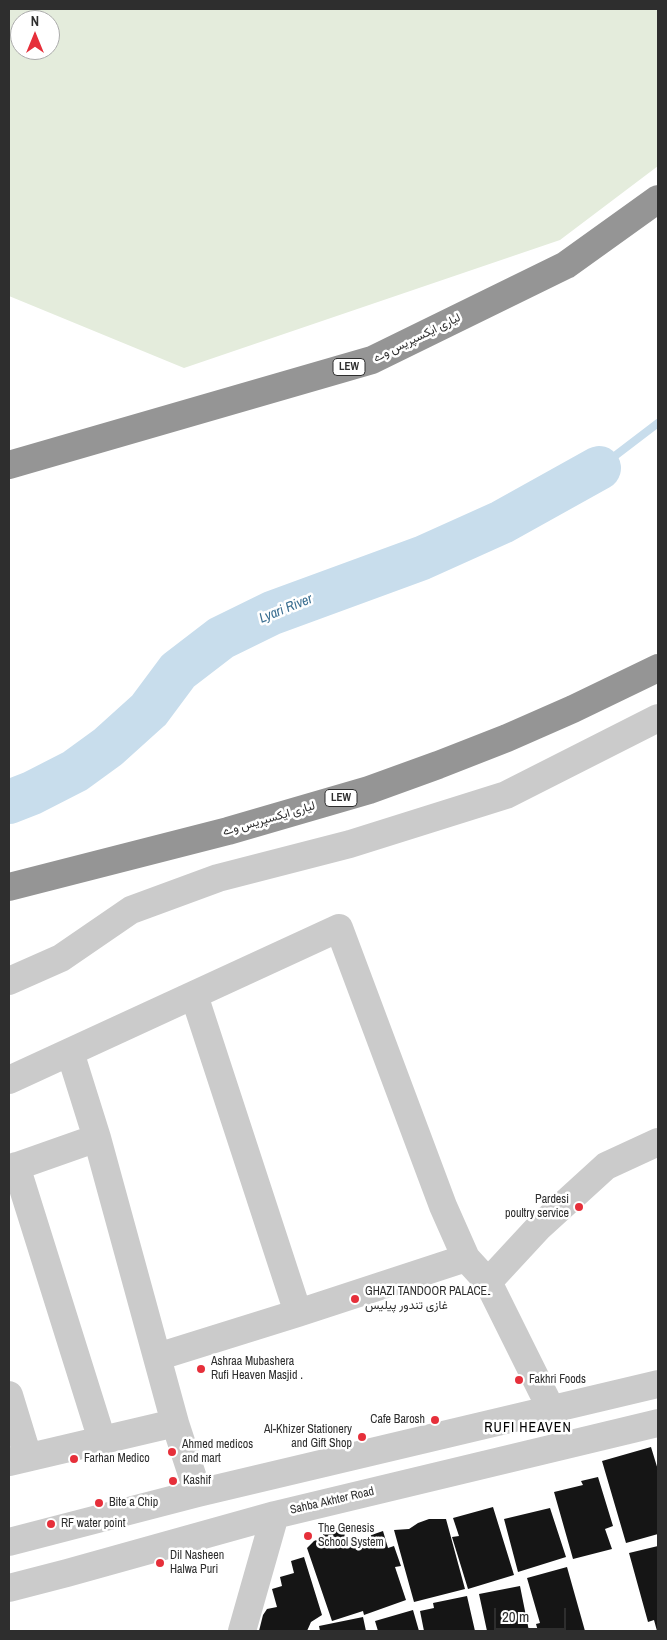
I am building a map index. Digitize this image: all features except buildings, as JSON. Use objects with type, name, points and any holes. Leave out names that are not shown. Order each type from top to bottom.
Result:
[{"type":"highway","name":"لیاری ایکسپریس وے","points":[[9,465],[372,360],[566,265],[658,199]]},
{"type":"highway","name":"لیاری ایکسپریس وے","points":[[9,887],[228,831],[369,790],[507,738],[658,668]]},
{"type":"street","points":[[9,982],[61,958],[132,910],[218,878],[350,844],[506,795],[658,718]]},
{"type":"street","points":[[9,1080],[339,928],[443,1206],[466,1258],[488,1282],[551,1409]]},
{"type":"street","points":[[194,995],[298,1313]]},
{"type":"street","points":[[70,1052],[97,1138],[174,1423],[198,1493]]},
{"type":"street","points":[[97,1138],[12,1167],[102,1440]]},
{"type":"street","points":[[488,1282],[538,1228],[606,1166],[658,1142]]},
{"type":"street","points":[[157,1357],[466,1258]]},
{"type":"street","points":[[9,1542],[198,1493],[658,1384]]},
{"type":"street","points":[[9,1395],[18,1460],[174,1423]]},
{"type":"street","name":"Sahba Akhter Road","points":[[9,1588],[275,1515],[658,1423]]},
{"type":"street","points":[[242,1631],[275,1515]]},
{"type":"green space","points":[[9,9],[658,9],[658,166],[560,240],[184,368],[9,296]]},
{"type":"waterway","points":[[599,468],[658,423]]},
{"type":"waterway","name":"Lyari River","points":[[9,802],[32,793],[75,771],[108,747],[149,710],[178,671],[221,638],[272,613],[422,558],[502,522],[599,468]]},
{"type":"place","name":"Pardesi poultry service","points":[[579,1207]]},
{"type":"place","name":"GHAZI TANDOOR PALACE۔ غازی تندور پیلیس","points":[[355,1299]]},
{"type":"place","name":"Ashraa Mubashera Rufi Heaven Masjid .","points":[[201,1369]]},
{"type":"place","name":"Fakhri Foods","points":[[519,1380]]},
{"type":"place","name":"Cafe Barosh","points":[[435,1420]]},
{"type":"place","name":"Al-Khizer Stationery and Gift Shop","points":[[362,1437]]},
{"type":"place","name":"Ahmed medicos and mart","points":[[172,1452]]},
{"type":"place","name":"Farhan Medico","points":[[74,1459]]},
{"type":"place","name":"Kashif","points":[[173,1481]]},
{"type":"place","name":"Bite a Chip","points":[[99,1503]]},
{"type":"place","name":"RF water point","points":[[51,1524]]},
{"type":"place","name":"The Genesis School System","points":[[308,1536]]},
{"type":"place","name":"Dil Nasheen Halwa Puri","points":[[160,1563]]},
{"type":"district","name":"RUFI HEAVEN","points":[[528,1428]]}]
